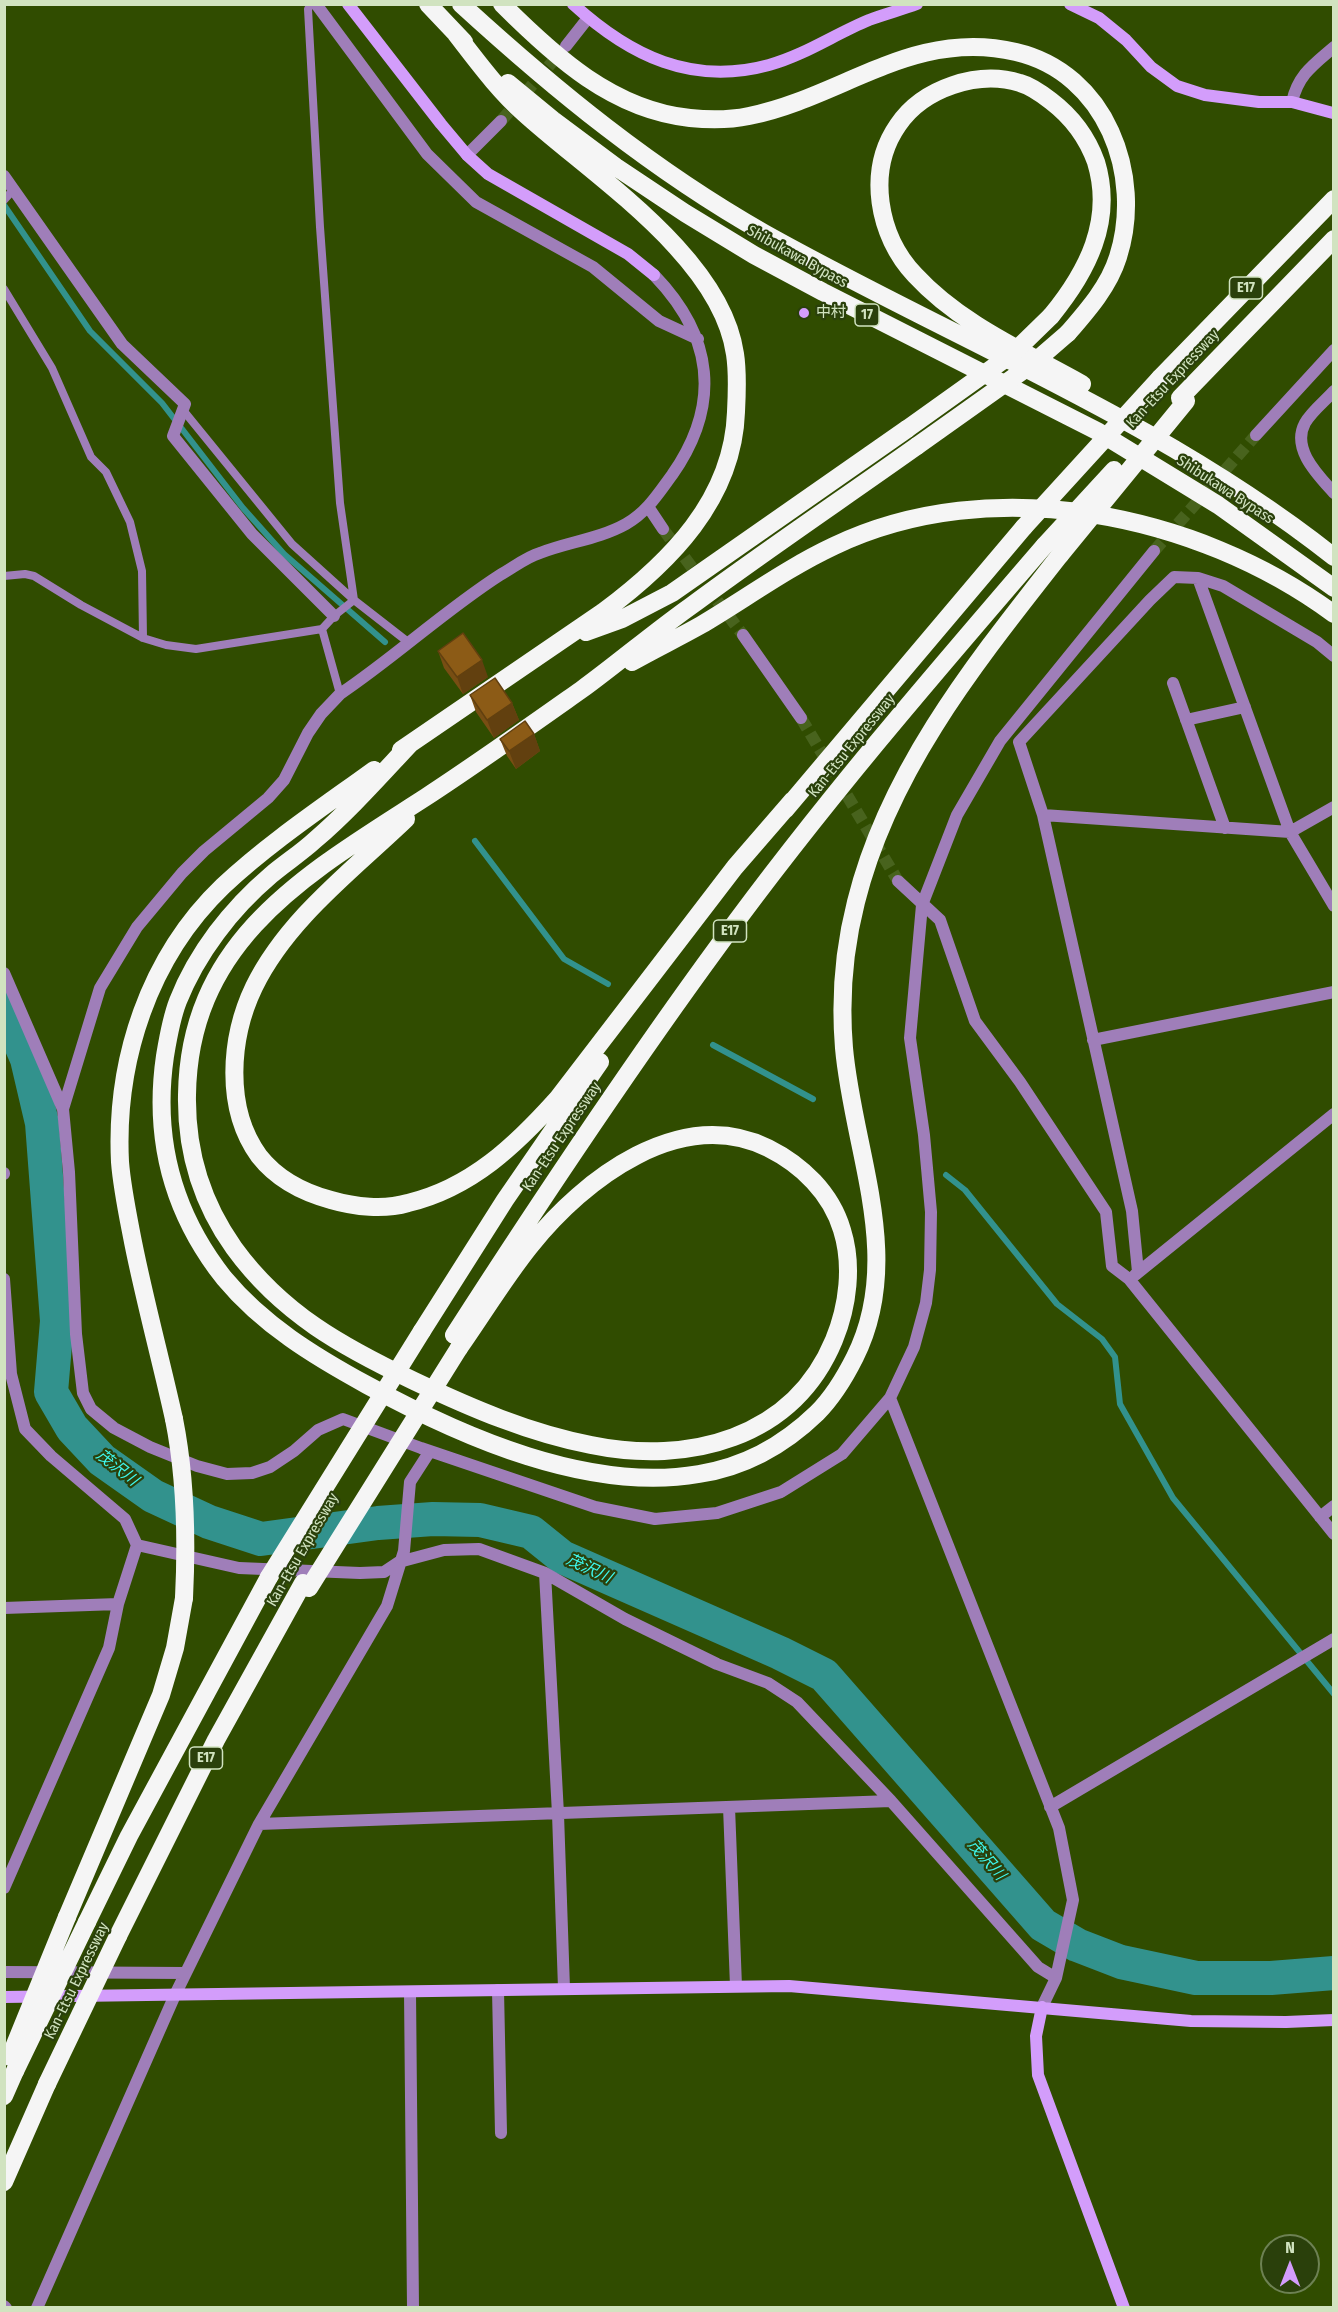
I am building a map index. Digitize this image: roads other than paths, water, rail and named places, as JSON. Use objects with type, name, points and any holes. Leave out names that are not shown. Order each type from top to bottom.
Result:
[{"type":"highway","name":"Shibukawa Bypass","points":[[428,4],[489,66],[553,120],[616,167],[685,213],[754,255],[823,292],[1097,431],[1218,505],[1334,588]]},
{"type":"highway","name":"Shibukawa Bypass","points":[[461,4],[565,97],[626,144],[693,190],[762,232],[832,270],[1113,413],[1179,450],[1248,494],[1334,557]]},
{"type":"highway","points":[[454,1346],[529,1247],[561,1212],[615,1168],[644,1152],[674,1140],[701,1135],[733,1137],[763,1145],[791,1161],[817,1183],[832,1206],[843,1233],[848,1268],[847,1297],[836,1336],[814,1378],[792,1402],[767,1421],[738,1436],[706,1447],[673,1452],[633,1451],[551,1436],[458,1402],[355,1353],[294,1311],[239,1255],[219,1226],[203,1193],[187,1126],[187,1086],[191,1051],[200,1015],[215,979],[236,946],[263,913],[329,859],[440,787],[585,687],[687,608],[1031,365],[1068,333],[1089,309],[1105,285],[1118,258],[1125,228],[1127,198],[1124,168],[1114,137],[1098,109],[1077,85],[1050,66],[1018,52],[987,47],[951,48],[920,53],[889,63],[807,98],[748,117],[689,118],[628,102],[598,86],[562,62],[502,4]]},
{"type":"highway","points":[[8,2070],[67,1917],[161,1695],[175,1648],[184,1598],[186,1559],[180,1451],[141,1284],[120,1163],[120,1115],[125,1073],[148,992],[167,956],[193,920],[223,886],[312,815],[634,588],[686,536],[707,507],[722,479],[732,448],[738,385],[735,352],[727,323],[711,293],[694,268],[632,205],[523,113],[492,80],[456,34]]},
{"type":"highway","points":[[562,640],[622,619],[672,593],[1012,354],[1052,316],[1070,293],[1095,248],[1101,222],[1102,197],[1099,173],[1092,153],[1081,132],[1064,112],[1042,95],[1014,82],[983,78],[956,84],[931,96],[912,109],[898,124],[886,149],[880,176],[880,203],[886,228],[897,253],[933,293],[962,315],[1114,402],[1188,449],[1248,494]]},
{"type":"highway","name":"Kan-Etsu Expressway","points":[[4,2096],[8,2070],[87,1922],[129,1836],[269,1577],[505,1200],[599,1064],[698,926],[793,800],[1024,527],[1160,378],[1270,262],[1334,199]]},
{"type":"highway","name":"Kan-Etsu Expressway","points":[[4,2182],[47,2084],[216,1740],[306,1586],[454,1346],[540,1201],[720,944],[879,739],[1053,550],[1229,346],[1334,239]]},
{"type":"highway","points":[[585,687],[700,625],[833,546],[882,527],[969,510],[1019,508],[1065,510],[1158,529],[1209,544],[1288,585],[1334,614]]},
{"type":"highway","points":[[410,744],[339,818],[245,898],[219,930],[194,968],[177,1003],[168,1037],[163,1072],[162,1136],[181,1207],[201,1245],[224,1277],[250,1306],[279,1331],[343,1372],[445,1425],[544,1461],[603,1473],[659,1478],[698,1475],[734,1466],[766,1452],[821,1409],[844,1378],[860,1347],[873,1310],[877,1262],[876,1229],[844,1048],[843,998],[846,951],[856,902],[872,851],[892,802],[920,748],[1053,550]]},
{"type":"highway","points":[[440,787],[301,920],[272,956],[254,987],[241,1021],[235,1056],[236,1093],[243,1125],[260,1156],[283,1178],[311,1195],[339,1203],[372,1207],[406,1204],[447,1189],[471,1177],[499,1157],[558,1098],[735,867],[793,800]]},
{"type":"street","points":[[316,4],[427,154],[476,202],[592,267],[659,321],[698,339]]},
{"type":"street","points":[[63,1109],[100,988],[137,927],[182,873],[204,851],[268,798],[284,780],[308,733],[321,714],[340,694],[498,577],[538,553],[600,536],[626,524],[649,508],[688,452],[701,419],[704,390],[703,361],[698,339],[672,293],[628,254],[488,174],[467,155],[348,4]]},
{"type":"street","points":[[573,4],[588,18],[626,45],[674,66],[702,71],[732,72],[769,65],[819,46],[869,20],[917,4]]},
{"type":"street","points":[[1070,4],[1099,18],[1126,39],[1151,67],[1178,86],[1205,95],[1259,102],[1292,102],[1333,113]]},
{"type":"street","points":[[566,46],[588,18]]},
{"type":"street","points":[[1292,102],[1296,87],[1307,70],[1334,47]]},
{"type":"street","points":[[467,155],[501,121]]},
{"type":"street","points":[[4,176],[12,191],[122,344],[185,404],[173,435],[252,534],[335,615]]},
{"type":"street","points":[[1256,435],[1334,350]]},
{"type":"street","points":[[1334,391],[1305,423],[1301,435],[1304,453],[1310,464],[1334,494]]},
{"type":"street","points":[[649,508],[663,529]]},
{"type":"street","points":[[4,973],[63,1109],[69,1172],[76,1334],[83,1393],[91,1408],[114,1428],[150,1447],[197,1466],[227,1474],[252,1473],[270,1467],[294,1451],[318,1430],[343,1419],[595,1507],[655,1518],[717,1513],[781,1492],[842,1454],[890,1398],[914,1347],[926,1303],[930,1270],[931,1212],[924,1135],[910,1038],[922,905],[957,815],[1000,741],[1154,551]]},
{"type":"street","points":[[1019,742],[1174,577],[1198,578],[1223,586],[1317,642],[1334,656]]},
{"type":"street","points":[[1198,578],[1290,832],[1334,906]]},
{"type":"street","points":[[743,635],[801,718]]},
{"type":"street","points":[[1173,683],[1225,828]]},
{"type":"street","points":[[1186,720],[1245,707]]},
{"type":"street","points":[[1000,741],[1019,742]]},
{"type":"street","points":[[1019,742],[1043,815],[1132,1212],[1134,1276]]},
{"type":"street","points":[[1043,815],[1290,832],[1334,807]]},
{"type":"street","points":[[898,881],[940,920],[975,1021],[1020,1082],[1106,1212],[1112,1266],[1134,1276],[1334,1534]]},
{"type":"street","points":[[1093,1040],[1334,992]]},
{"type":"street","points":[[1134,1276],[1334,1114]]},
{"type":"street","points":[[4,1279],[11,1374],[25,1429],[51,1456],[125,1519],[137,1545],[118,1604],[109,1648],[4,1888]]},
{"type":"street","points":[[890,1398],[1059,1828],[1074,1900],[1061,1962],[1042,2007],[1036,2036],[1038,2075],[1124,2307]]},
{"type":"street","points":[[37,2307],[175,1995],[259,1824],[387,1606],[402,1557],[410,1482],[430,1451]]},
{"type":"street","points":[[1320,1517],[1334,1506]]},
{"type":"street","points":[[137,1545],[239,1568],[384,1572],[402,1557],[444,1550],[479,1549],[545,1573],[625,1619],[717,1664],[768,1683],[797,1702],[891,1801],[1038,1967],[1056,1978]]},
{"type":"street","points":[[545,1573],[558,1814],[564,1988]]},
{"type":"street","points":[[4,1608],[118,1604]]},
{"type":"street","points":[[1050,1807],[1334,1639]]},
{"type":"street","points":[[259,1824],[891,1801]]},
{"type":"street","points":[[729,1807],[736,1986]]},
{"type":"street","points":[[4,1972],[186,1973]]},
{"type":"street","points":[[4,1997],[789,1986],[1191,2021],[1334,2020]]},
{"type":"street","points":[[498,1990],[501,2133]]},
{"type":"street","points":[[410,1992],[413,2307]]},
{"type":"lane","points":[[311,4],[308,9],[321,250],[340,502],[354,600]]},
{"type":"lane","points":[[4,200],[12,191]]},
{"type":"lane","points":[[4,289],[52,368],[91,457],[106,472],[130,522],[142,572],[143,638]]},
{"type":"lane","points":[[183,410],[292,544],[354,600],[408,642]]},
{"type":"lane","points":[[4,576],[34,576],[81,605],[143,638],[166,645],[196,649],[322,629],[354,600]]},
{"type":"lane","points":[[322,629],[340,694]]},
{"type":"waterway","points":[[4,205],[90,331],[162,403],[243,508],[284,554],[385,642]]},
{"type":"waterway","points":[[475,841],[564,959],[608,984]]},
{"type":"waterway","name":"茂沢川","points":[[4,1006],[27,1059],[42,1123],[57,1321],[51,1392],[72,1428],[102,1460],[153,1496],[209,1522],[261,1539],[378,1523],[433,1519],[480,1520],[531,1532],[562,1557],[780,1653],[824,1675],[1043,1925],[1077,1945],[1121,1962],[1196,1978],[1271,1978],[1334,1973]]},
{"type":"waterway","points":[[713,1045],[813,1099]]},
{"type":"waterway","points":[[946,1175],[965,1190],[1057,1304],[1102,1339],[1115,1357],[1120,1404],[1173,1498],[1334,1694]]},
{"type":"tunnel","points":[[501,121],[561,52]]},
{"type":"tunnel","points":[[1154,551],[1256,435]]},
{"type":"tunnel","points":[[663,529],[743,635]]},
{"type":"tunnel","points":[[801,718],[898,881]]},
{"type":"place","name":"中村","points":[[804,313]]}]
